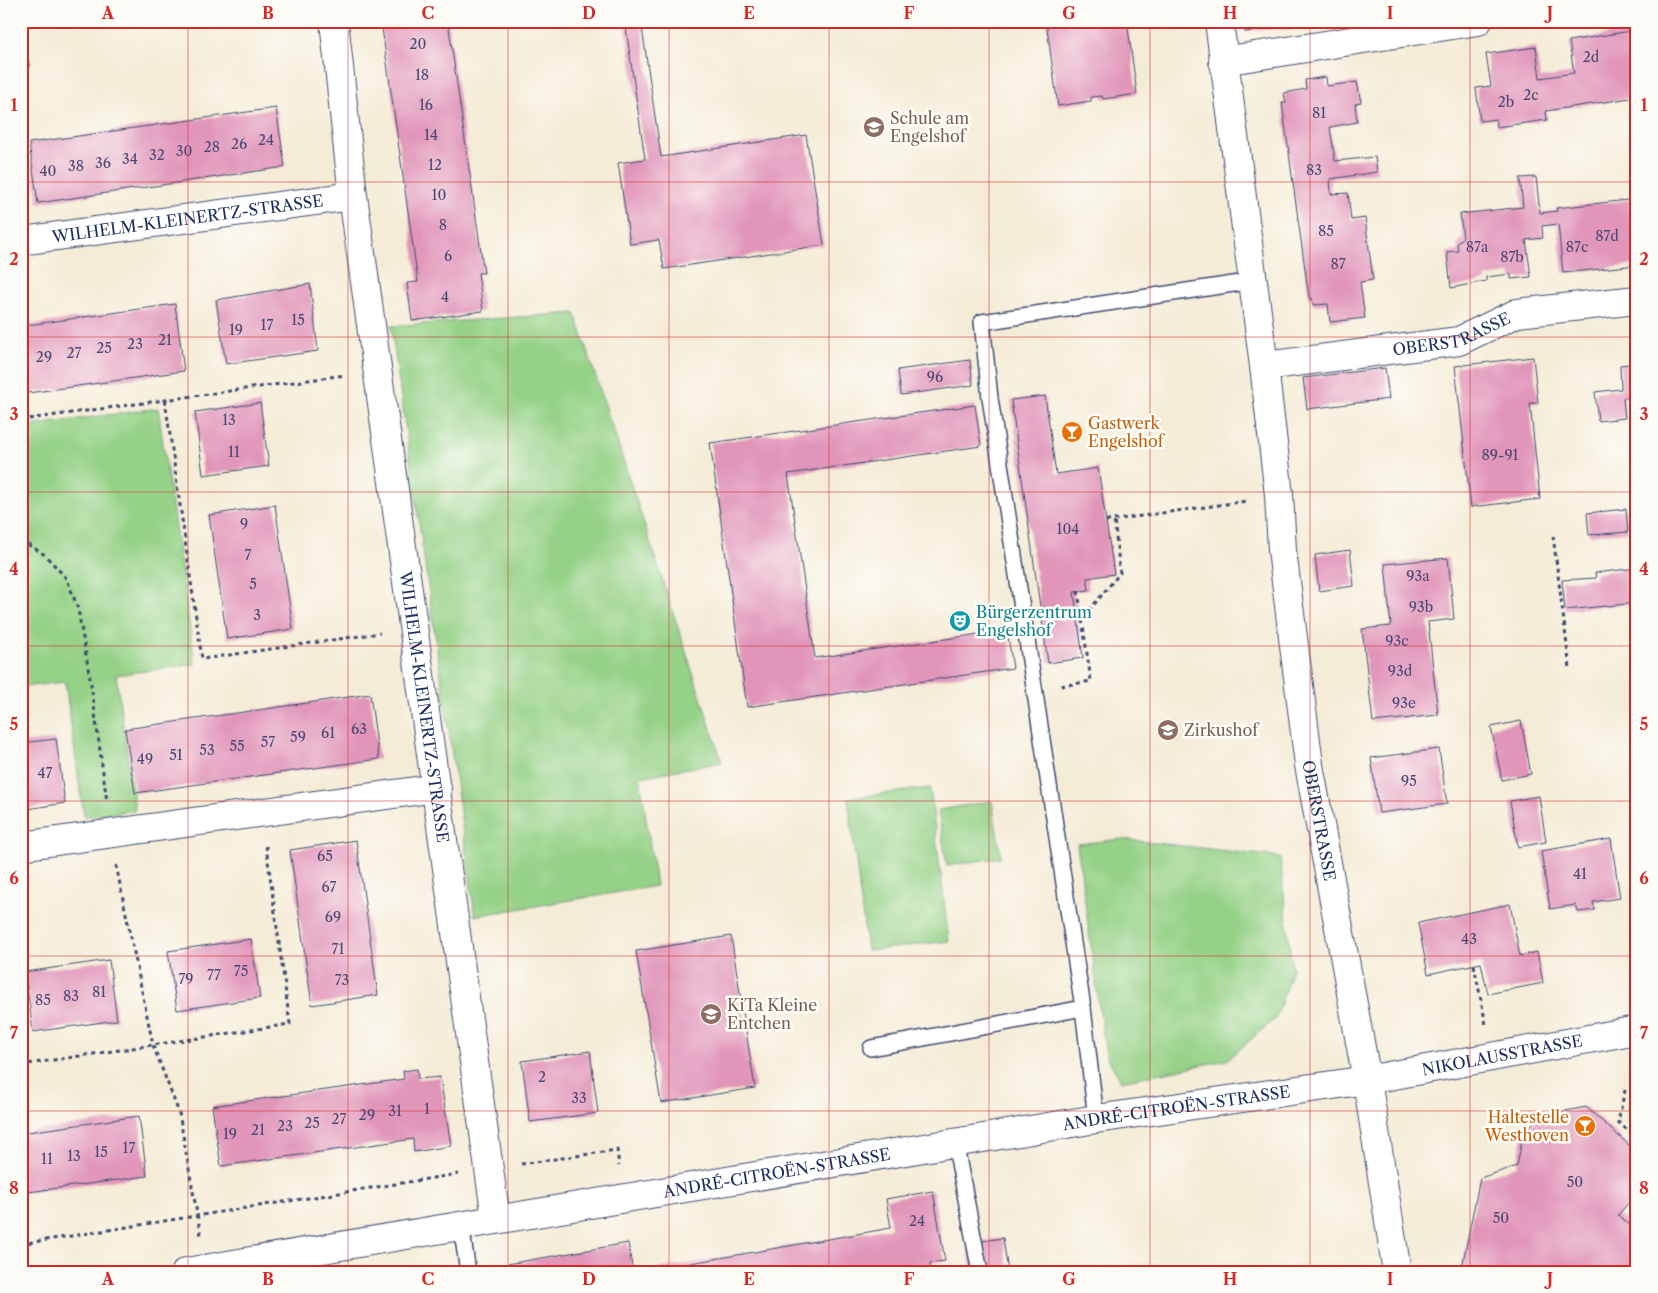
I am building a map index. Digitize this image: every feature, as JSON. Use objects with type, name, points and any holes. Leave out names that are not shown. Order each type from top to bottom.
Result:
[{"type":"street","name":"WILHELM-KLEINERTZ-STRASSE","points":[[334,21],[353,196],[415,628],[496,1220]]},
{"type":"street","name":"OBERSTRASSE","points":[[1219,21],[1264,366],[1279,495],[1282,550],[1309,765],[1366,1080],[1398,1272]]},
{"type":"street","points":[[1223,61],[1478,21]]},
{"type":"street","name":"WILHELM-KLEINERTZ-STRASSE","points":[[21,241],[353,196]]},
{"type":"street","name":"OBERSTRASSE","points":[[1264,366],[1459,341],[1517,313],[1637,300]]},
{"type":"street","points":[[21,846],[437,788]]},
{"type":"street","name":"NIKOLAUSSTRASSE","points":[[1366,1080],[1637,1030]]},
{"type":"street","name":"ANDRÉ-CITROËN-STRASSE","points":[[186,1272],[1096,1119],[1366,1080]]},
{"type":"lane","points":[[1096,1119],[1083,1008],[1033,690],[990,398],[982,322],[1253,281]]},
{"type":"lane","points":[[871,1048],[1083,1008]]},
{"type":"lane","points":[[955,1142],[980,1272]]},
{"type":"lane","points":[[461,1225],[468,1272]]},
{"type":"path","points":[[21,420],[378,370]]},
{"type":"path","points":[[166,400],[202,659],[415,628]]},
{"type":"path","points":[[1106,521],[1279,495]]},
{"type":"path","points":[[1082,619],[1120,573],[1114,519]]},
{"type":"path","points":[[1553,536],[1570,669]]},
{"type":"path","points":[[21,540],[45,555],[67,579],[78,609],[91,684],[110,833],[153,1045],[179,1113],[198,1216]]},
{"type":"path","points":[[1033,690],[1090,681],[1078,591]]},
{"type":"path","points":[[21,1065],[290,1024],[262,811]]},
{"type":"path","points":[[1474,965],[1485,1019]]},
{"type":"path","points":[[1625,1090],[1618,1122],[1637,1138]]},
{"type":"path","points":[[21,1244],[617,1150],[620,1173]]},
{"type":"green space","points":[[575,313],[722,762],[640,777],[656,886],[475,916],[391,326]]},
{"type":"green space","points":[[158,408],[195,664],[116,675],[135,810],[84,817],[65,682],[21,687],[21,427]]},
{"type":"green space","points":[[930,788],[949,941],[867,951],[848,798]]},
{"type":"green space","points":[[992,801],[1001,857],[947,866],[938,810]]},
{"type":"green space","points":[[1122,839],[1280,857],[1292,969],[1276,1018],[1227,1060],[1121,1081],[1106,1056],[1077,844]]},
{"type":"green space","points":[[1637,1096],[1637,1126],[1633,1123],[1633,1116],[1628,1111],[1631,1097]]},
{"type":"building","points":[[381,21],[448,21],[484,273],[478,273],[483,311],[412,321],[407,283],[418,282]]},
{"type":"building","points":[[625,21],[641,21],[661,157],[806,135],[824,245],[664,269],[659,240],[630,244],[618,163],[645,159]]},
{"type":"building","points":[[1046,21],[1127,21],[1137,94],[1103,99],[1102,96],[1091,97],[1091,101],[1058,106]]},
{"type":"building","points":[[1244,21],[1322,21],[1322,22],[1245,32]]},
{"type":"building","points":[[1637,30],[1637,97],[1546,111],[1547,120],[1497,127],[1496,119],[1480,121],[1476,88],[1491,86],[1486,54],[1536,47],[1540,78],[1574,73],[1569,41]]},
{"type":"building","points":[[23,40],[30,67],[21,69],[21,41]]},
{"type":"building","points":[[1326,77],[1327,86],[1357,82],[1361,102],[1355,104],[1357,122],[1330,127],[1335,161],[1375,157],[1377,172],[1330,179],[1331,194],[1348,193],[1351,220],[1365,218],[1373,280],[1360,282],[1365,318],[1330,322],[1328,304],[1313,305],[1312,298],[1309,298],[1282,103],[1286,103],[1284,93],[1306,89],[1305,80]]},
{"type":"building","points":[[276,108],[285,167],[38,203],[29,143]]},
{"type":"building","points":[[1536,177],[1540,213],[1557,211],[1556,208],[1637,199],[1637,265],[1563,273],[1558,224],[1542,226],[1543,238],[1526,240],[1531,277],[1511,279],[1511,274],[1486,277],[1486,281],[1451,288],[1447,252],[1458,251],[1457,243],[1463,237],[1460,214],[1523,207],[1520,178]]},
{"type":"building","points":[[310,284],[318,351],[226,364],[216,300]]},
{"type":"building","points":[[175,304],[184,371],[21,394],[21,326]]},
{"type":"building","points":[[1637,339],[1637,359],[1635,359],[1634,340]]},
{"type":"building","points":[[1533,357],[1538,403],[1530,403],[1540,499],[1471,507],[1455,366]]},
{"type":"building","points":[[970,360],[973,385],[901,395],[898,370]]},
{"type":"building","points":[[1637,363],[1637,396],[1623,398],[1625,418],[1598,421],[1595,392],[1621,389],[1620,365]]},
{"type":"building","points":[[1385,368],[1389,399],[1307,409],[1303,378]]},
{"type":"building","points":[[1045,396],[1056,474],[1098,468],[1114,574],[1087,578],[1089,590],[1074,592],[1083,658],[1048,663],[1011,400]]},
{"type":"building","points":[[260,403],[269,466],[203,475],[195,412]]},
{"type":"building","points":[[975,405],[981,446],[788,474],[815,658],[1007,630],[1013,668],[747,707],[710,443]]},
{"type":"building","points":[[275,505],[293,629],[227,639],[209,515]]},
{"type":"building","points":[[1626,509],[1628,532],[1589,535],[1587,513]]},
{"type":"building","points":[[1350,550],[1354,586],[1319,591],[1315,555]]},
{"type":"building","points":[[1448,558],[1454,619],[1428,622],[1438,715],[1373,722],[1362,629],[1391,626],[1385,564]]},
{"type":"building","points":[[1637,568],[1637,603],[1565,610],[1562,580],[1596,578],[1595,573]]},
{"type":"building","points":[[370,694],[379,759],[135,793],[125,729]]},
{"type":"building","points":[[1521,721],[1531,774],[1502,780],[1491,727]]},
{"type":"building","points":[[56,739],[65,803],[21,810],[21,743]]},
{"type":"building","points":[[1439,749],[1447,804],[1379,813],[1371,758]]},
{"type":"building","points":[[1539,796],[1546,842],[1518,847],[1510,801]]},
{"type":"building","points":[[1611,839],[1620,898],[1593,902],[1595,910],[1578,912],[1576,905],[1550,909],[1541,851]]},
{"type":"building","points":[[356,840],[378,995],[312,1005],[290,850]]},
{"type":"building","points":[[1510,904],[1520,956],[1537,952],[1543,983],[1488,994],[1481,963],[1428,974],[1418,923]]},
{"type":"building","points":[[731,936],[755,1088],[661,1103],[636,951]]},
{"type":"building","points":[[251,939],[260,998],[177,1010],[168,951]]},
{"type":"building","points":[[109,960],[117,1020],[33,1032],[25,972]]},
{"type":"building","points":[[590,1051],[598,1113],[530,1122],[522,1061]]},
{"type":"building","points":[[417,1069],[418,1079],[440,1077],[451,1146],[414,1152],[413,1139],[221,1166],[212,1106],[404,1079],[403,1071]]},
{"type":"building","points":[[1586,1107],[1637,1152],[1637,1199],[1630,1201],[1618,1215],[1637,1231],[1637,1272],[1461,1272],[1480,1178],[1517,1166],[1523,1134],[1540,1116]]},
{"type":"building","points":[[139,1116],[147,1176],[21,1193],[21,1133]]},
{"type":"building","points":[[933,1191],[945,1261],[930,1263],[931,1272],[640,1272],[891,1228],[886,1199]]},
{"type":"building","points":[[1003,1238],[1008,1272],[971,1272],[967,1243]]},
{"type":"building","points":[[628,1243],[633,1272],[491,1272],[490,1267]]},
{"type":"place","name":"Schule am Engelshof","points":[[874,127]]},
{"type":"place","name":"Gastwerk Engelshof","points":[[1072,432]]},
{"type":"place","name":"Bürgerzentrum Engelshof","points":[[960,621]]},
{"type":"place","name":"Zirkushof","points":[[1168,730]]},
{"type":"place","name":"KiTa Kleine Entchen","points":[[711,1014]]},
{"type":"place","name":"Haltestelle Westhoven","points":[[1585,1126]]}]
